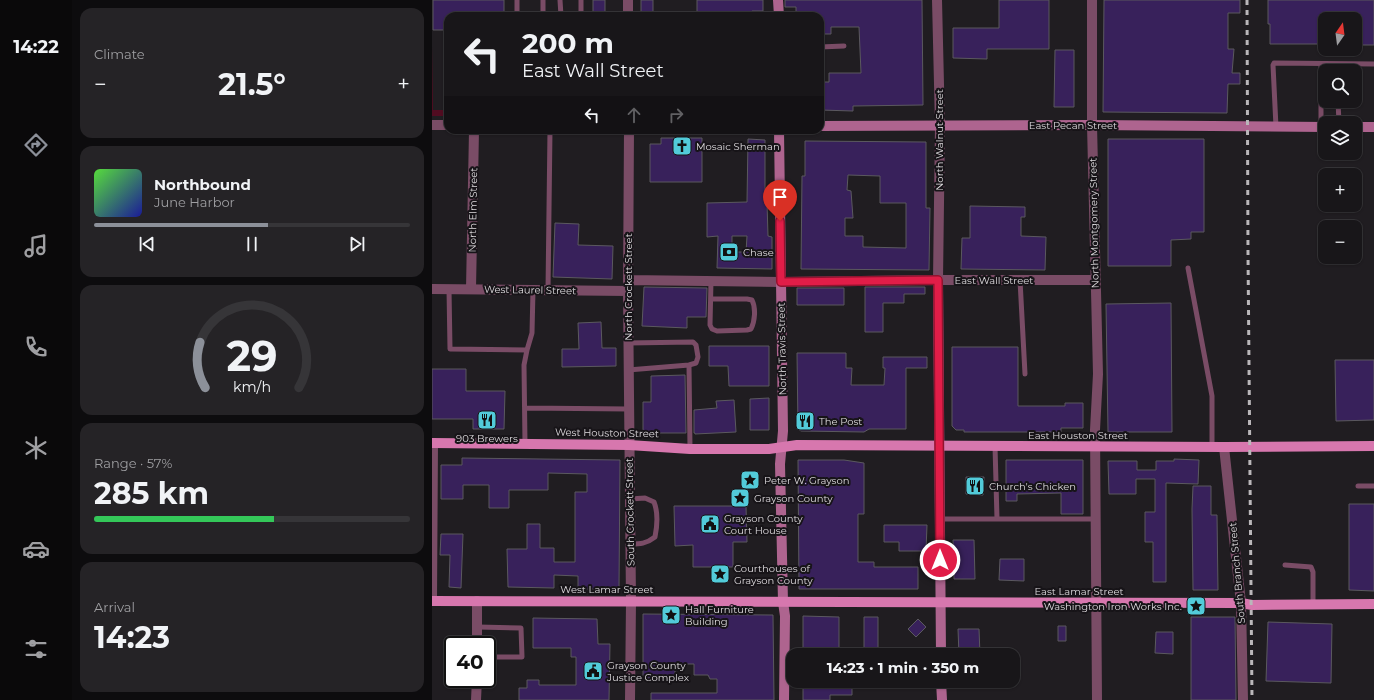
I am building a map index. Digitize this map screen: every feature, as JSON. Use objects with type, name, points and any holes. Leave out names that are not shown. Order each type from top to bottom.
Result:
[{"type":"main road","name":"West Houston Street","points":[[432,443],[629,445],[690,449],[781,448]]},
{"type":"main road","name":"East Houston Street","points":[[781,448],[797,446],[1374,446]]},
{"type":"main road","name":"West Lamar Street","points":[[432,600],[783,602]]},
{"type":"main road","name":"East Lamar Street","points":[[783,602],[1241,603],[1252,605],[1374,604]]},
{"type":"street","points":[[628,0],[628,12]]},
{"type":"street","points":[[778,0],[778,12]]},
{"type":"street","name":"North Walnut Street","points":[[937,0],[940,126],[938,280]]},
{"type":"street","name":"North Montgomery Street","points":[[1092,0],[1092,125],[1098,374],[1095,447],[1097,700]]},
{"type":"street","points":[[432,125],[444,124]]},
{"type":"street","name":"East Pecan Street","points":[[824,126],[1092,125],[1318,127]]},
{"type":"street","points":[[1362,127],[1374,127]]},
{"type":"street","name":"North Elm Street","points":[[471,289],[474,134]]},
{"type":"street","name":"North Crockett Street","points":[[629,134],[629,445]]},
{"type":"street","name":"North Travis Street","points":[[779,134],[783,431],[781,448],[783,602],[785,616],[784,700]]},
{"type":"street","points":[[938,280],[941,648]]},
{"type":"street","name":"East Wall Street","points":[[628,285],[711,281],[1095,280]]},
{"type":"street","name":"West Laurel Street","points":[[432,289],[548,290],[628,285]]},
{"type":"street","points":[[432,443],[432,600]]},
{"type":"street","name":"South Crockett Street","points":[[629,445],[631,601],[630,700]]},
{"type":"street","name":"South Branch Street","points":[[1224,447],[1241,603],[1243,700]]},
{"type":"street","points":[[477,601],[478,636]]},
{"type":"street","points":[[476,700],[477,688]]},
{"type":"street","points":[[941,688],[942,700]]},
{"type":"lane","points":[[517,0],[517,12]]},
{"type":"lane","points":[[543,0],[543,12]]},
{"type":"lane","points":[[560,0],[561,12]]},
{"type":"lane","points":[[581,0],[581,12]]},
{"type":"lane","points":[[824,47],[844,46]]},
{"type":"lane","points":[[1276,127],[1274,63],[1290,62],[1321,64]]},
{"type":"lane","points":[[1362,64],[1374,64]]},
{"type":"lane","points":[[548,290],[550,134]]},
{"type":"lane","points":[[1188,268],[1212,396],[1212,447]]},
{"type":"lane","points":[[1020,280],[1025,374]]},
{"type":"lane","points":[[711,281],[710,325],[712,329],[717,331],[751,329],[754,324],[754,304],[752,300],[711,299]]},
{"type":"lane","points":[[449,289],[450,349],[527,350]]},
{"type":"lane","points":[[525,444],[524,365],[532,333],[532,290]]},
{"type":"lane","points":[[628,343],[693,342],[696,345],[698,357],[696,363],[689,365],[628,370]]},
{"type":"lane","points":[[689,365],[690,449]]},
{"type":"lane","points":[[525,408],[628,409]]},
{"type":"lane","points":[[994,446],[997,519]]},
{"type":"lane","points":[[1358,486],[1374,486]]},
{"type":"lane","points":[[630,499],[645,498],[654,502],[656,531],[655,537],[644,544],[630,544]]},
{"type":"lane","points":[[940,519],[1096,519]]},
{"type":"lane","points":[[1285,565],[1311,567],[1313,572],[1313,605]]},
{"type":"lane","points":[[478,627],[521,628],[522,657],[496,657]]},
{"type":"shaded area","points":[[432,47],[433,110],[444,110],[444,116],[432,116]]},
{"type":"building","points":[[433,0],[504,0],[504,12],[444,12],[444,30],[433,30]]},
{"type":"building","points":[[593,0],[605,0],[605,12],[593,12]]},
{"type":"building","points":[[641,0],[653,0],[653,12],[641,12]]},
{"type":"building","points":[[697,0],[763,0],[763,11],[697,12]]},
{"type":"building","points":[[785,0],[922,0],[923,105],[853,106],[853,111],[824,110],[824,82],[829,82],[829,73],[861,73],[859,27],[831,27],[831,34],[824,34],[824,12],[796,12],[796,7],[785,7]]},
{"type":"building","points":[[999,0],[1049,0],[1049,49],[987,49],[987,59],[953,58],[953,28],[999,28]]},
{"type":"building","points":[[1104,0],[1240,0],[1240,13],[1228,13],[1228,49],[1234,49],[1232,73],[1240,73],[1240,84],[1228,84],[1227,113],[1103,112]]},
{"type":"building","points":[[1268,0],[1374,0],[1374,45],[1362,45],[1362,12],[1318,12],[1318,44],[1270,44],[1270,24],[1268,24]]},
{"type":"building","points":[[1055,50],[1074,50],[1074,107],[1054,107]]},
{"type":"building","points":[[661,138],[702,138],[702,182],[650,182],[650,144],[661,144]]},
{"type":"building","points":[[748,139],[765,140],[765,202],[767,202],[768,236],[772,237],[772,269],[717,268],[718,236],[707,237],[707,203],[747,202]],"holes":[[[732,236],[747,236],[746,252],[732,252]]]},
{"type":"building","points":[[1108,139],[1204,139],[1204,232],[1191,232],[1191,239],[1171,240],[1171,266],[1108,266]]},
{"type":"building","points":[[805,141],[926,142],[926,208],[930,208],[929,270],[801,269],[802,176],[805,176]],"holes":[[[848,175],[880,176],[880,203],[906,203],[906,248],[863,247],[863,236],[845,236],[845,218],[853,218],[851,191],[847,190]]]},
{"type":"building","points":[[970,206],[1025,207],[1025,217],[1021,217],[1021,236],[1046,237],[1045,270],[961,269],[962,238],[970,238]]},
{"type":"building","points":[[555,223],[579,224],[578,245],[613,246],[612,279],[553,277]]},
{"type":"building","points":[[644,287],[707,288],[706,317],[687,317],[687,328],[642,326]]},
{"type":"building","points":[[865,287],[925,287],[925,294],[904,294],[904,303],[883,303],[883,332],[865,332]]},
{"type":"building","points":[[797,288],[844,288],[844,305],[797,305]]},
{"type":"building","points":[[1171,303],[1172,432],[1108,432],[1106,304]]},
{"type":"building","points":[[601,322],[602,348],[616,348],[616,366],[562,367],[562,349],[579,349],[578,323]]},
{"type":"building","points":[[709,346],[769,346],[769,386],[729,386],[728,366],[709,366]]},
{"type":"building","points":[[952,347],[1018,347],[1018,406],[1065,406],[1065,403],[1083,403],[1083,428],[1061,428],[1061,432],[964,432],[964,430],[956,430],[952,426]]},
{"type":"building","points":[[797,353],[846,353],[846,368],[852,368],[851,385],[884,385],[885,368],[883,368],[883,357],[927,357],[927,368],[906,368],[906,429],[869,429],[864,432],[801,431],[798,429]]},
{"type":"building","points":[[1335,360],[1374,360],[1374,420],[1336,421]]},
{"type":"building","points":[[432,369],[466,369],[466,391],[505,391],[504,429],[473,429],[473,419],[432,419]]},
{"type":"building","points":[[685,375],[686,433],[643,433],[643,402],[651,402],[651,376]]},
{"type":"building","points":[[769,398],[769,430],[750,430],[750,399]]},
{"type":"building","points":[[734,400],[736,432],[694,433],[694,410],[717,408],[716,401]]},
{"type":"building","points":[[462,458],[620,460],[619,589],[578,589],[578,576],[554,575],[554,588],[508,587],[507,549],[527,549],[527,524],[540,524],[540,548],[554,548],[554,562],[575,562],[575,492],[587,492],[587,474],[548,473],[548,490],[509,490],[509,508],[489,508],[489,485],[463,485],[463,499],[441,499],[441,465],[462,465]]},
{"type":"building","points":[[1174,459],[1199,460],[1198,484],[1166,483],[1166,582],[1153,582],[1153,542],[1145,542],[1145,512],[1155,512],[1155,479],[1136,479],[1136,494],[1109,494],[1108,461],[1137,461],[1137,470],[1156,470],[1156,461],[1174,461]]},
{"type":"building","points":[[798,460],[844,460],[864,463],[864,514],[858,514],[858,562],[874,562],[874,567],[918,567],[918,589],[799,589]]},
{"type":"building","points":[[1006,460],[1083,460],[1083,514],[1061,514],[1061,493],[1017,494],[1017,501],[1006,501]]},
{"type":"building","name":"Church's Chicken","points":[[966,477],[984,477],[983,495],[966,494]]},
{"type":"building","points":[[1193,486],[1211,486],[1211,515],[1217,515],[1218,590],[1193,590]]},
{"type":"building","points":[[1349,504],[1374,504],[1374,591],[1349,590]]},
{"type":"building","name":"Grayson County Court House","points":[[674,506],[746,506],[747,542],[733,542],[733,567],[693,567],[693,545],[675,546]]},
{"type":"building","points":[[884,525],[927,525],[926,551],[899,551],[899,542],[884,542]]},
{"type":"building","points":[[441,534],[463,534],[461,588],[449,587],[450,555],[440,555]]},
{"type":"building","points":[[953,540],[974,540],[975,579],[954,579]]},
{"type":"building","points":[[1000,559],[1024,559],[1024,581],[999,580]]},
{"type":"building","points":[[643,614],[773,615],[774,700],[651,700],[651,693],[717,693],[717,679],[710,679],[708,675],[694,675],[694,664],[675,664],[675,679],[643,678]]},
{"type":"building","points":[[803,616],[839,617],[839,648],[803,648]]},
{"type":"building","points":[[864,617],[878,617],[878,648],[864,648]]},
{"type":"building","points":[[1191,617],[1235,617],[1236,700],[1191,700]]},
{"type":"building","name":"Grayson County Justice Complex","points":[[533,618],[597,619],[598,644],[610,644],[609,700],[519,700],[519,688],[527,688],[527,680],[539,680],[539,685],[576,685],[576,657],[571,657],[571,648],[533,648]]},
{"type":"building","points":[[918,619],[926,627],[916,637],[908,629]]},
{"type":"building","points":[[1268,622],[1332,624],[1331,683],[1266,681]]},
{"type":"building","points":[[1058,626],[1066,626],[1066,641],[1058,641]]},
{"type":"building","points":[[958,629],[979,629],[980,648],[959,648]]},
{"type":"building","points":[[1156,632],[1173,632],[1173,654],[1155,653]]},
{"type":"building","points":[[803,688],[852,688],[852,695],[830,695],[830,700],[803,700]]},
{"type":"railway","points":[[1247,0],[1252,700]]},
{"type":"place","name":"Mosaic Sherman","points":[[682,146]]},
{"type":"place","name":"Chase","points":[[729,252]]},
{"type":"place","name":"903 Brewers","points":[[487,420]]},
{"type":"place","name":"The Post","points":[[805,421]]},
{"type":"place","name":"Peter W. Grayson","points":[[750,480]]},
{"type":"place","name":"Church's Chicken","points":[[975,486]]},
{"type":"place","name":"Grayson County","points":[[740,498]]},
{"type":"place","name":"Grayson County Court House","points":[[710,524]]},
{"type":"place","name":"Courthouses of Grayson County","points":[[720,574]]},
{"type":"place","name":"Washington Iron Works Inc.","points":[[1196,606]]},
{"type":"place","name":"Hall Furniture Building","points":[[671,615]]},
{"type":"place","name":"Grayson County Justice Complex","points":[[593,671]]},
{"type":"route","points":[[780,221],[781,282],[938,280],[940,560]]}]
